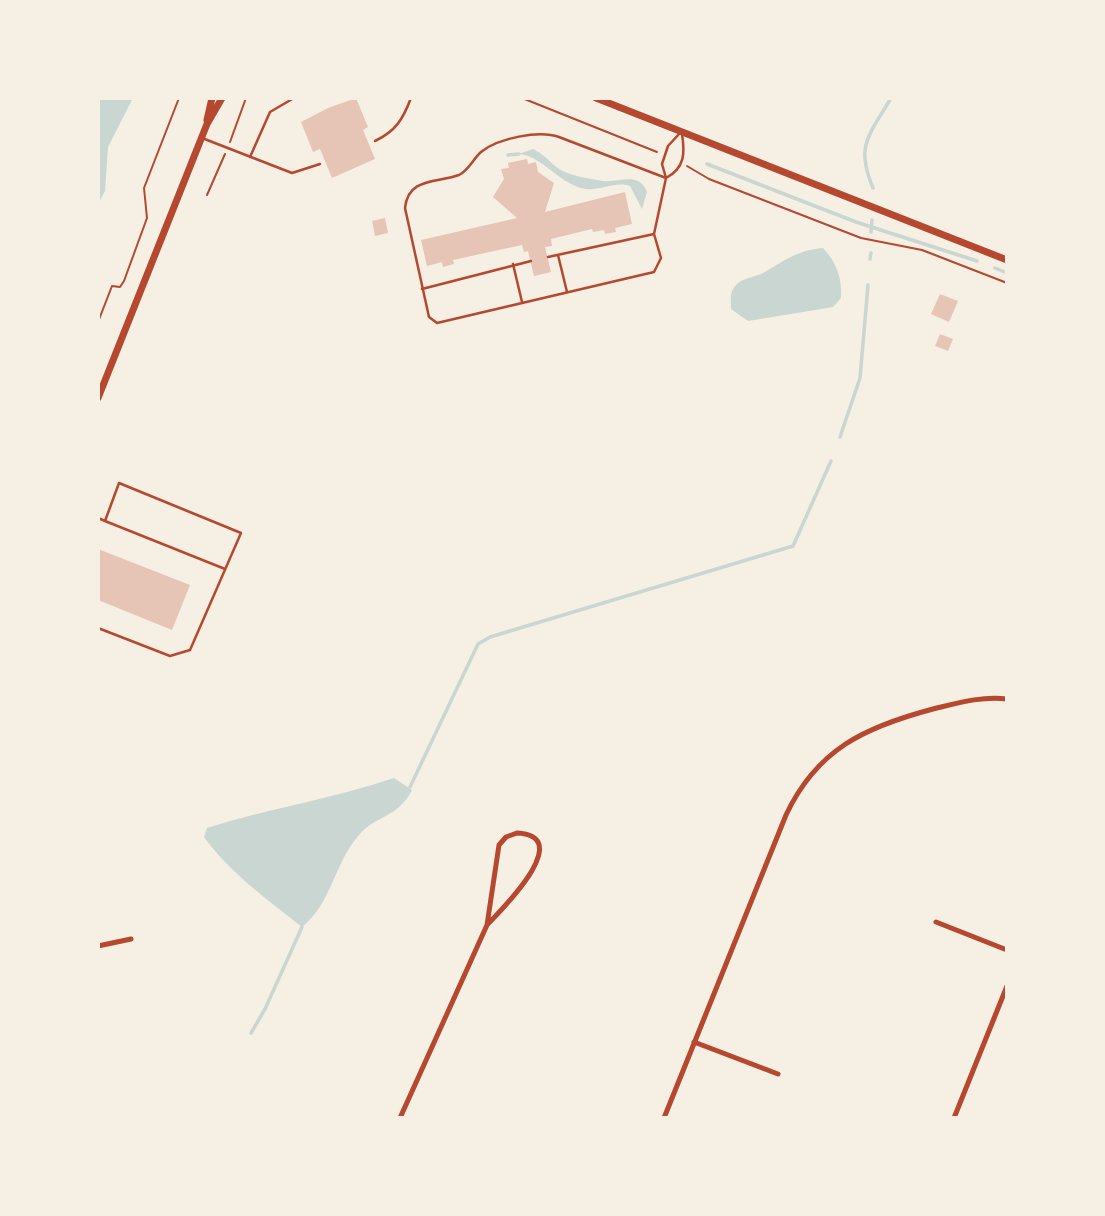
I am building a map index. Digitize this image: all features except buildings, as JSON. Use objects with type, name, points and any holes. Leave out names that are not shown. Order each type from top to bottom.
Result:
[{"type":"street","points":[[207,124],[212,98]]},
{"type":"street","points":[[98,398],[201,138],[222,98]]},
{"type":"street","points":[[596,98],[1007,260]]},
{"type":"street","points":[[664,1118],[786,815],[810,774],[846,742],[887,722],[970,700],[1007,699]]},
{"type":"street","points":[[400,1118],[486,925],[499,845],[510,835],[524,834],[539,846],[538,862],[486,925]]},
{"type":"street","points":[[936,922],[1007,950]]},
{"type":"street","points":[[98,946],[131,939]]},
{"type":"street","points":[[954,1118],[1007,986]]},
{"type":"street","points":[[694,1042],[778,1074]]},
{"type":"lane","points":[[250,157],[270,112],[294,98]]},
{"type":"lane","points":[[375,141],[392,132],[402,121],[411,98]]},
{"type":"lane","points":[[681,132],[668,146],[663,164],[666,178],[654,234],[662,258],[654,272],[437,323],[429,317],[407,220],[406,200],[411,190],[427,180],[461,174],[481,152],[496,143],[551,134],[666,178],[677,172],[685,153],[681,132]]},
{"type":"lane","points":[[201,138],[292,173],[320,164]]},
{"type":"lane","points":[[548,257],[654,234]]},
{"type":"lane","points":[[558,255],[567,293]]},
{"type":"lane","points":[[422,289],[531,261]]},
{"type":"lane","points":[[513,264],[523,303]]},
{"type":"lane","points":[[98,628],[163,654],[183,654],[195,645],[240,533],[119,483],[105,521]]},
{"type":"lane","points":[[98,518],[226,569]]},
{"type":"path","points":[[98,322],[113,286],[122,285],[145,225],[148,214],[144,188],[179,98]]},
{"type":"path","points":[[522,98],[659,153]]},
{"type":"path","points":[[688,167],[849,234],[922,250],[1007,283]]},
{"type":"shaded area","points":[[100,98],[133,98],[108,147],[105,191],[98,204]]},
{"type":"shaded area","points":[[533,149],[571,174],[603,181],[628,179],[639,182],[647,192],[642,209],[630,186],[618,184],[593,189],[581,188],[572,185],[527,155],[519,154]]},
{"type":"shaded area","points":[[823,248],[838,271],[841,284],[841,298],[833,307],[748,321],[731,309],[734,287],[740,282],[799,254]]},
{"type":"shaded area","points":[[394,778],[412,790],[400,806],[359,835],[344,858],[327,895],[302,927],[237,874],[204,837],[207,828]]},
{"type":"waterway","points":[[873,188],[865,161],[865,151],[871,132],[891,98]]},
{"type":"waterway","points":[[508,155],[519,154]]},
{"type":"waterway","points":[[707,164],[856,222],[977,261]]},
{"type":"waterway","points":[[871,232],[872,220]]},
{"type":"waterway","points":[[870,259],[871,253]]},
{"type":"waterway","points":[[995,268],[1007,273]]},
{"type":"waterway","points":[[840,437],[860,378],[868,285]]},
{"type":"waterway","points":[[410,787],[478,644],[490,637],[793,546],[831,461]]},
{"type":"waterway","points":[[251,1033],[265,1009],[302,927]]}]
